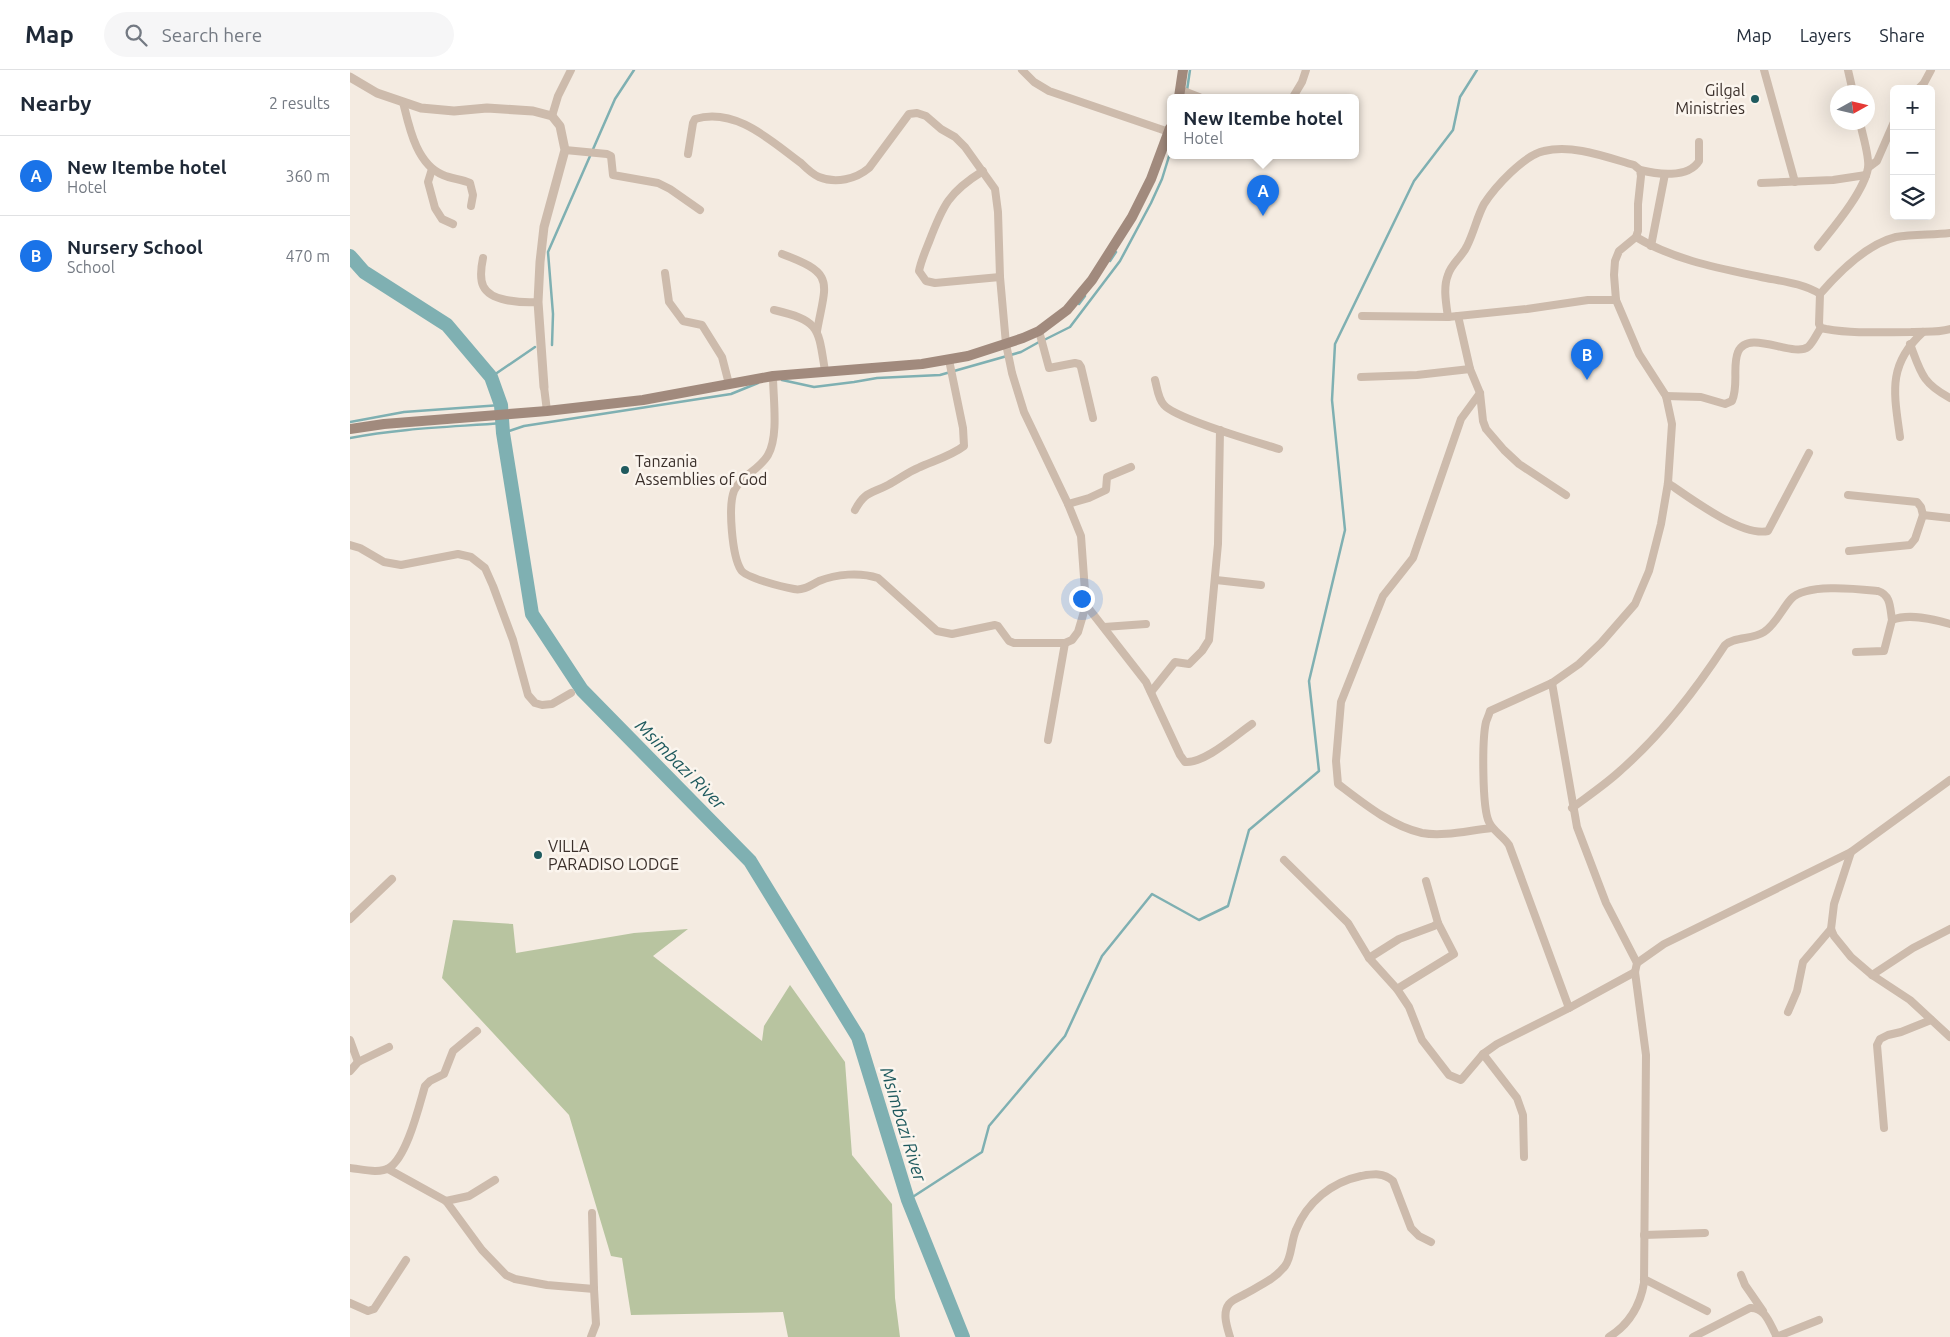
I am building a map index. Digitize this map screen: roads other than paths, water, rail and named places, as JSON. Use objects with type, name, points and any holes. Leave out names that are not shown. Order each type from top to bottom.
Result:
[{"type":"main road","points":[[1180,93],[1183,70]]},
{"type":"main road","points":[[350,429],[375,424],[514,414],[643,400],[773,376],[949,360],[1006,344],[1039,332],[1067,310],[1092,280],[1115,247],[1132,217],[1151,179],[1167,138]]},
{"type":"street","points":[[552,116],[558,96],[571,70]]},
{"type":"street","points":[[1022,70],[1034,82],[1049,91],[1167,129]]},
{"type":"street","points":[[1295,94],[1306,70]]},
{"type":"street","points":[[1764,70],[1795,182]]},
{"type":"street","points":[[1848,70],[1851,85]]},
{"type":"street","points":[[1922,85],[1931,70]]},
{"type":"street","points":[[350,77],[377,93],[420,108],[454,111],[487,108],[518,109],[552,116],[560,126],[565,150],[544,227],[538,302],[547,411]]},
{"type":"street","points":[[403,102],[416,146],[432,169],[442,175],[470,183],[473,195],[471,206]]},
{"type":"street","points":[[688,154],[693,123],[696,119],[713,117],[730,119],[765,136],[818,177],[832,181],[846,180],[860,175],[869,168],[901,123],[909,114],[917,113],[926,116],[941,129],[955,137],[983,171],[995,189],[997,199],[1000,278],[1006,344],[1012,373],[1024,412],[1068,504],[1081,536],[1086,605],[1078,632],[1072,640],[1065,643],[1009,641],[998,626],[995,625],[952,634],[937,631],[878,578],[866,574],[836,577],[797,590],[746,574],[741,570],[735,551],[732,501],[735,489],[768,456],[772,445],[774,426],[773,376]]},
{"type":"street","points":[[1818,247],[1853,199],[1866,175],[1868,167],[1861,130]]},
{"type":"street","points":[[1868,167],[1877,161],[1891,130]]},
{"type":"street","points":[[1448,317],[1446,296],[1448,273],[1467,246],[1485,202],[1525,160],[1542,151],[1554,149],[1574,150],[1634,165],[1640,170],[1665,174],[1681,172],[1696,166],[1699,161],[1700,142]]},
{"type":"street","points":[[565,150],[607,154],[611,156],[613,176],[658,183],[700,210]]},
{"type":"street","points":[[432,169],[428,182],[435,208],[442,220],[453,224]]},
{"type":"street","points":[[1569,1008],[1512,853],[1505,839],[1492,828],[1488,820],[1484,791],[1486,721],[1490,712],[1552,684],[1579,664],[1601,643],[1635,604],[1649,571],[1661,524],[1668,483],[1672,424],[1666,396],[1639,354],[1616,300],[1614,275],[1615,261],[1619,251],[1636,237],[1638,231],[1640,170]]},
{"type":"street","points":[[983,171],[963,184],[944,205],[935,224],[919,272],[926,281],[936,283],[1000,278]]},
{"type":"street","points":[[1651,246],[1665,174]]},
{"type":"street","points":[[1761,183],[1795,182],[1866,175]]},
{"type":"street","points":[[1666,396],[1701,397],[1725,404],[1732,401],[1736,392],[1738,351],[1743,346],[1754,342],[1774,344],[1787,348],[1799,349],[1807,347],[1820,328],[1820,294],[1847,265],[1887,240],[1897,237],[1950,234]]},
{"type":"street","points":[[1636,237],[1651,246],[1698,262],[1792,283],[1820,294]]},
{"type":"street","points":[[782,254],[804,262],[816,270],[823,278],[825,292],[816,331]]},
{"type":"street","points":[[483,258],[480,274],[483,286],[492,297],[524,303],[538,302]]},
{"type":"street","points":[[665,273],[669,302],[683,321],[702,325],[722,357],[729,384]]},
{"type":"street","points":[[1362,316],[1448,317],[1588,300],[1616,300]]},
{"type":"street","points":[[774,310],[799,316],[810,323],[816,331],[825,371]]},
{"type":"street","points":[[1458,316],[1470,369],[1480,393],[1483,421],[1493,438],[1519,464],[1566,495]]},
{"type":"street","points":[[1820,328],[1861,333],[1938,332],[1950,329]]},
{"type":"street","points":[[1039,332],[1049,368],[1075,364],[1079,364],[1081,367],[1093,418]]},
{"type":"street","points":[[1900,437],[1896,409],[1895,380],[1904,354],[1910,344],[1923,332]]},
{"type":"street","points":[[1910,344],[1924,379],[1931,386],[1950,398]]},
{"type":"street","points":[[855,510],[866,494],[886,486],[916,468],[957,451],[964,446],[963,428],[949,360]]},
{"type":"street","points":[[1361,377],[1426,374],[1470,369]]},
{"type":"street","points":[[1155,380],[1160,398],[1168,408],[1220,430],[1279,449]]},
{"type":"street","points":[[1480,393],[1461,419],[1413,558],[1383,596],[1364,642],[1341,702],[1336,761],[1338,784],[1367,806],[1403,828],[1424,833],[1492,828]]},
{"type":"street","points":[[1151,692],[1175,662],[1189,664],[1202,651],[1209,640],[1216,580],[1220,430]]},
{"type":"street","points":[[1668,483],[1705,508],[1751,531],[1761,533],[1768,531],[1771,527],[1809,453]]},
{"type":"street","points":[[1068,504],[1089,498],[1106,490],[1107,477],[1131,466]]},
{"type":"street","points":[[1848,495],[1917,502],[1921,507],[1923,516],[1915,539],[1910,545],[1849,552]]},
{"type":"street","points":[[1923,516],[1950,518]]},
{"type":"street","points":[[350,545],[360,548],[384,562],[402,565],[458,554],[471,557],[485,568],[493,586],[513,640],[528,695],[535,702],[542,705],[552,704],[571,693]]},
{"type":"street","points":[[1216,580],[1261,585]]},
{"type":"street","points":[[1572,808],[1621,771],[1666,725],[1694,692],[1725,645],[1730,641],[1764,632],[1797,594],[1829,589],[1878,590],[1884,593],[1888,597],[1892,620],[1884,651],[1856,652]]},
{"type":"street","points":[[1086,605],[1113,641],[1141,673],[1185,762],[1191,763],[1204,757],[1252,724]]},
{"type":"street","points":[[1892,620],[1897,618],[1916,618],[1950,624]]},
{"type":"street","points":[[1104,627],[1146,624]]},
{"type":"street","points":[[1048,740],[1065,643]]},
{"type":"street","points":[[1552,684],[1572,808],[1577,827],[1606,903],[1637,963],[1636,972],[1646,1055],[1644,1279],[1642,1297],[1637,1309],[1625,1324],[1609,1337]]},
{"type":"street","points":[[1637,963],[1664,944],[1851,852],[1950,780]]},
{"type":"street","points":[[1851,852],[1834,904],[1831,929],[1834,936],[1851,957],[1872,975],[1910,1000],[1950,1038]]},
{"type":"street","points":[[1284,860],[1348,923],[1369,958],[1397,989],[1409,1007],[1422,1040],[1450,1075],[1461,1080],[1482,1054],[1497,1044],[1636,972]]},
{"type":"street","points":[[350,919],[392,879]]},
{"type":"street","points":[[1397,989],[1454,954],[1438,923],[1426,881]]},
{"type":"street","points":[[1369,958],[1399,939],[1438,923]]},
{"type":"street","points":[[1788,1012],[1797,991],[1803,962],[1831,929]]},
{"type":"street","points":[[1872,975],[1913,948],[1950,929]]},
{"type":"street","points":[[1884,1128],[1877,1045],[1880,1039],[1888,1035],[1931,1020]]},
{"type":"street","points":[[388,1169],[396,1161],[410,1134],[425,1086],[430,1081],[444,1074],[453,1051],[477,1031]]},
{"type":"street","points":[[350,1040],[358,1062]]},
{"type":"street","points":[[350,1071],[358,1062],[389,1047]]},
{"type":"street","points":[[1482,1054],[1517,1098],[1523,1115],[1524,1157]]},
{"type":"street","points":[[350,1168],[388,1169],[446,1201],[482,1250],[506,1275],[515,1279],[547,1285],[594,1289]]},
{"type":"street","points":[[1230,1337],[1225,1312],[1229,1304],[1262,1285],[1285,1267],[1296,1229],[1316,1198],[1338,1183],[1360,1176],[1380,1173],[1388,1177],[1393,1181],[1411,1228],[1419,1236],[1431,1242]]},
{"type":"street","points":[[446,1201],[469,1196],[495,1180]]},
{"type":"street","points":[[591,1337],[596,1324],[592,1213]]},
{"type":"street","points":[[1644,1235],[1705,1233]]},
{"type":"street","points":[[350,1303],[368,1311],[374,1309],[406,1260]]},
{"type":"street","points":[[1742,1275],[1745,1285],[1757,1300],[1776,1337],[1819,1320]]},
{"type":"street","points":[[1644,1279],[1706,1311]]},
{"type":"street","points":[[1693,1337],[1750,1308],[1757,1308],[1763,1311]]},
{"type":"waterway","points":[[552,345],[553,314],[548,252],[615,99],[634,70]]},
{"type":"waterway","points":[[1186,94],[1190,70]]},
{"type":"waterway","points":[[908,1200],[982,1152],[989,1126],[1065,1036],[1102,956],[1152,894],[1199,920],[1228,906],[1249,830],[1319,771],[1309,681],[1345,530],[1332,400],[1335,344],[1414,181],[1453,130],[1460,97],[1477,70]]},
{"type":"waterway","points":[[1044,340],[1070,327],[1120,261],[1151,203],[1162,179],[1168,159]]},
{"type":"waterway","points":[[1110,261],[1116,252]]},
{"type":"waterway","name":"Msimbazi River","points":[[350,256],[364,272],[447,325],[491,377],[501,405],[503,433],[532,614],[582,690],[750,861],[858,1037],[908,1200],[963,1337]]},
{"type":"waterway","points":[[1079,304],[1085,296]]},
{"type":"waterway","points":[[782,380],[814,387],[877,378],[940,375],[1021,352],[1039,342]]},
{"type":"waterway","points":[[491,377],[535,347]]},
{"type":"waterway","points":[[503,433],[524,426],[731,394],[758,383]]},
{"type":"waterway","points":[[350,422],[404,412],[501,405]]},
{"type":"waterway","points":[[350,438],[407,430],[503,423]]},
{"type":"place","name":"Gilgal Ministries","points":[[1755,99]]},
{"type":"place","name":"New Itembe hotel","points":[[1263,216]]},
{"type":"place","name":"Nursery School","points":[[1587,380]]},
{"type":"place","name":"Tanzania Assemblies of God","points":[[625,470]]},
{"type":"place","name":"VILLA PARADISO LODGE","points":[[538,855]]}]
